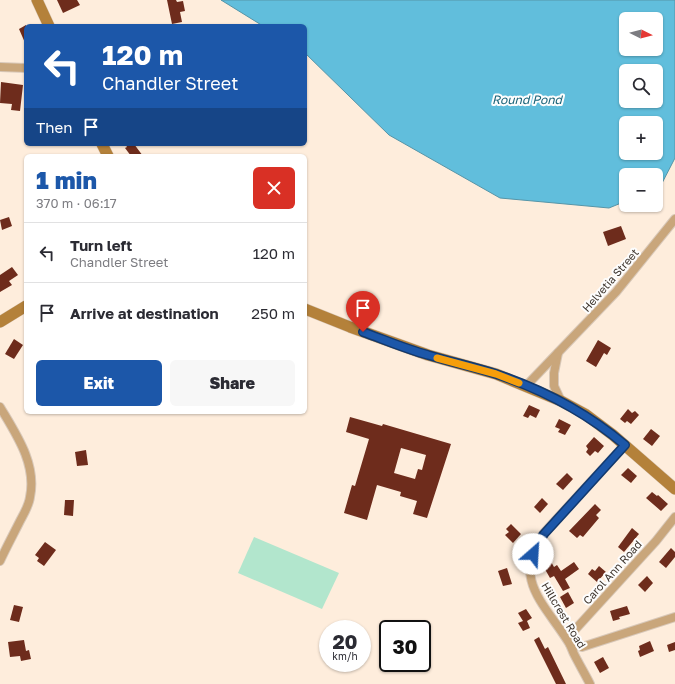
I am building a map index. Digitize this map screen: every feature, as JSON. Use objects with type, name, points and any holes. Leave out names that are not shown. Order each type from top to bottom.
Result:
[{"type":"main road","points":[[37,0],[48,24]]},
{"type":"main road","points":[[0,322],[24,307]]},
{"type":"main road","points":[[307,310],[422,353],[496,374],[561,401],[585,414],[625,445],[675,490]]},
{"type":"street","points":[[0,67],[24,68]]},
{"type":"street","name":"Helvetia Street","points":[[526,386],[620,287],[675,219]]},
{"type":"street","points":[[558,352],[554,373],[554,386],[561,401]]},
{"type":"street","points":[[0,407],[21,444],[26,456],[32,484],[28,504],[0,561]]},
{"type":"street","name":"Hillcrest Road","points":[[590,684],[570,644],[544,607],[533,588],[530,574],[531,565],[536,545],[544,534],[625,445]]},
{"type":"street","name":"Carol Ann Road","points":[[570,644],[572,633],[656,541],[675,517]]},
{"type":"street","points":[[570,644],[582,647],[675,617]]},
{"type":"green space","points":[[254,537],[339,573],[322,609],[238,573]]},
{"type":"water","name":"Round Pond","points":[[221,0],[675,0],[675,158],[663,181],[663,168],[619,168],[619,204],[609,208],[500,198],[389,135],[307,55],[307,24],[260,24]]},
{"type":"building","points":[[57,0],[77,0],[80,5],[63,13]]},
{"type":"building","points":[[167,0],[176,0],[177,2],[183,1],[185,11],[180,12],[182,22],[172,24]]},
{"type":"building","points":[[24,26],[24,40],[19,29]]},
{"type":"building","points":[[1,82],[23,85],[20,111],[11,110],[12,104],[0,103]]},
{"type":"building","points":[[126,146],[136,146],[142,154],[130,154],[125,148]]},
{"type":"building","points":[[9,217],[12,226],[2,230],[0,220]]},
{"type":"building","points":[[621,226],[626,239],[608,246],[603,232]]},
{"type":"building","points":[[12,267],[18,275],[9,281],[12,285],[0,292],[0,275]]},
{"type":"building","points":[[14,339],[23,345],[14,359],[5,354]]},
{"type":"building","points":[[598,340],[611,348],[607,355],[604,353],[596,367],[586,361]]},
{"type":"building","points":[[529,405],[540,410],[536,418],[530,415],[528,418],[523,416]]},
{"type":"building","points":[[628,409],[632,413],[635,411],[639,415],[631,424],[627,421],[625,423],[620,419]]},
{"type":"building","points":[[350,417],[382,426],[383,424],[451,444],[427,518],[413,514],[417,501],[400,496],[401,492],[377,485],[367,520],[344,513],[352,485],[355,486],[369,439],[346,432]],"holes":[[[401,448],[426,455],[422,470],[418,469],[415,479],[394,473]]]},
{"type":"building","points":[[559,419],[571,425],[565,435],[558,432],[560,429],[555,427]]},
{"type":"building","points":[[651,429],[660,436],[652,446],[643,439]]},
{"type":"building","points":[[594,437],[604,446],[598,453],[595,451],[590,456],[586,452],[588,449],[586,446]]},
{"type":"building","points":[[86,450],[88,465],[77,466],[75,452]]},
{"type":"building","points":[[628,468],[637,476],[631,483],[621,475]]},
{"type":"building","points":[[567,473],[573,479],[563,490],[556,484]]},
{"type":"building","points":[[652,492],[668,504],[661,511],[646,498]]},
{"type":"building","points":[[542,498],[548,504],[540,513],[534,507]]},
{"type":"building","points":[[65,500],[74,500],[73,516],[64,515]]},
{"type":"building","points":[[595,504],[601,510],[596,515],[599,518],[583,537],[580,535],[577,538],[569,531]]},
{"type":"building","points":[[511,524],[521,534],[513,543],[505,535],[509,532],[506,529]]},
{"type":"building","points":[[632,528],[639,534],[624,552],[618,547]]},
{"type":"building","points":[[45,542],[56,550],[44,566],[37,561],[39,558],[35,555]]},
{"type":"building","points":[[671,548],[675,552],[675,557],[666,568],[659,562]]},
{"type":"building","points":[[550,560],[554,567],[557,565],[561,571],[574,562],[579,569],[565,579],[570,588],[563,591],[554,576],[550,578],[542,564]]},
{"type":"building","points":[[599,566],[606,572],[597,582],[588,574],[592,569],[595,571]]},
{"type":"building","points":[[507,568],[512,584],[503,586],[498,571]]},
{"type":"building","points":[[647,576],[653,583],[645,592],[638,585]]},
{"type":"building","points":[[568,592],[574,603],[566,608],[560,597]]},
{"type":"building","points":[[14,605],[23,607],[19,622],[10,620]]},
{"type":"building","points":[[627,606],[630,614],[619,617],[620,619],[613,621],[610,611]]},
{"type":"building","points":[[526,609],[532,618],[527,621],[530,628],[523,631],[518,623],[523,621],[518,613]]},
{"type":"building","points":[[539,637],[545,649],[548,647],[566,684],[556,684],[534,640]]},
{"type":"building","points":[[24,640],[26,651],[29,650],[31,659],[21,661],[20,656],[10,657],[8,642]]},
{"type":"building","points":[[650,641],[654,651],[640,657],[638,651],[640,650],[639,646]]},
{"type":"building","points":[[675,642],[675,650],[669,652],[667,645]]},
{"type":"building","points":[[603,657],[609,668],[600,673],[594,662]]},
{"type":"slow traffic","points":[[437,358],[496,374],[519,383]]},
{"type":"route","points":[[363,332],[428,355],[496,374],[544,393],[585,414],[625,445],[544,534],[536,545],[533,554]]}]
